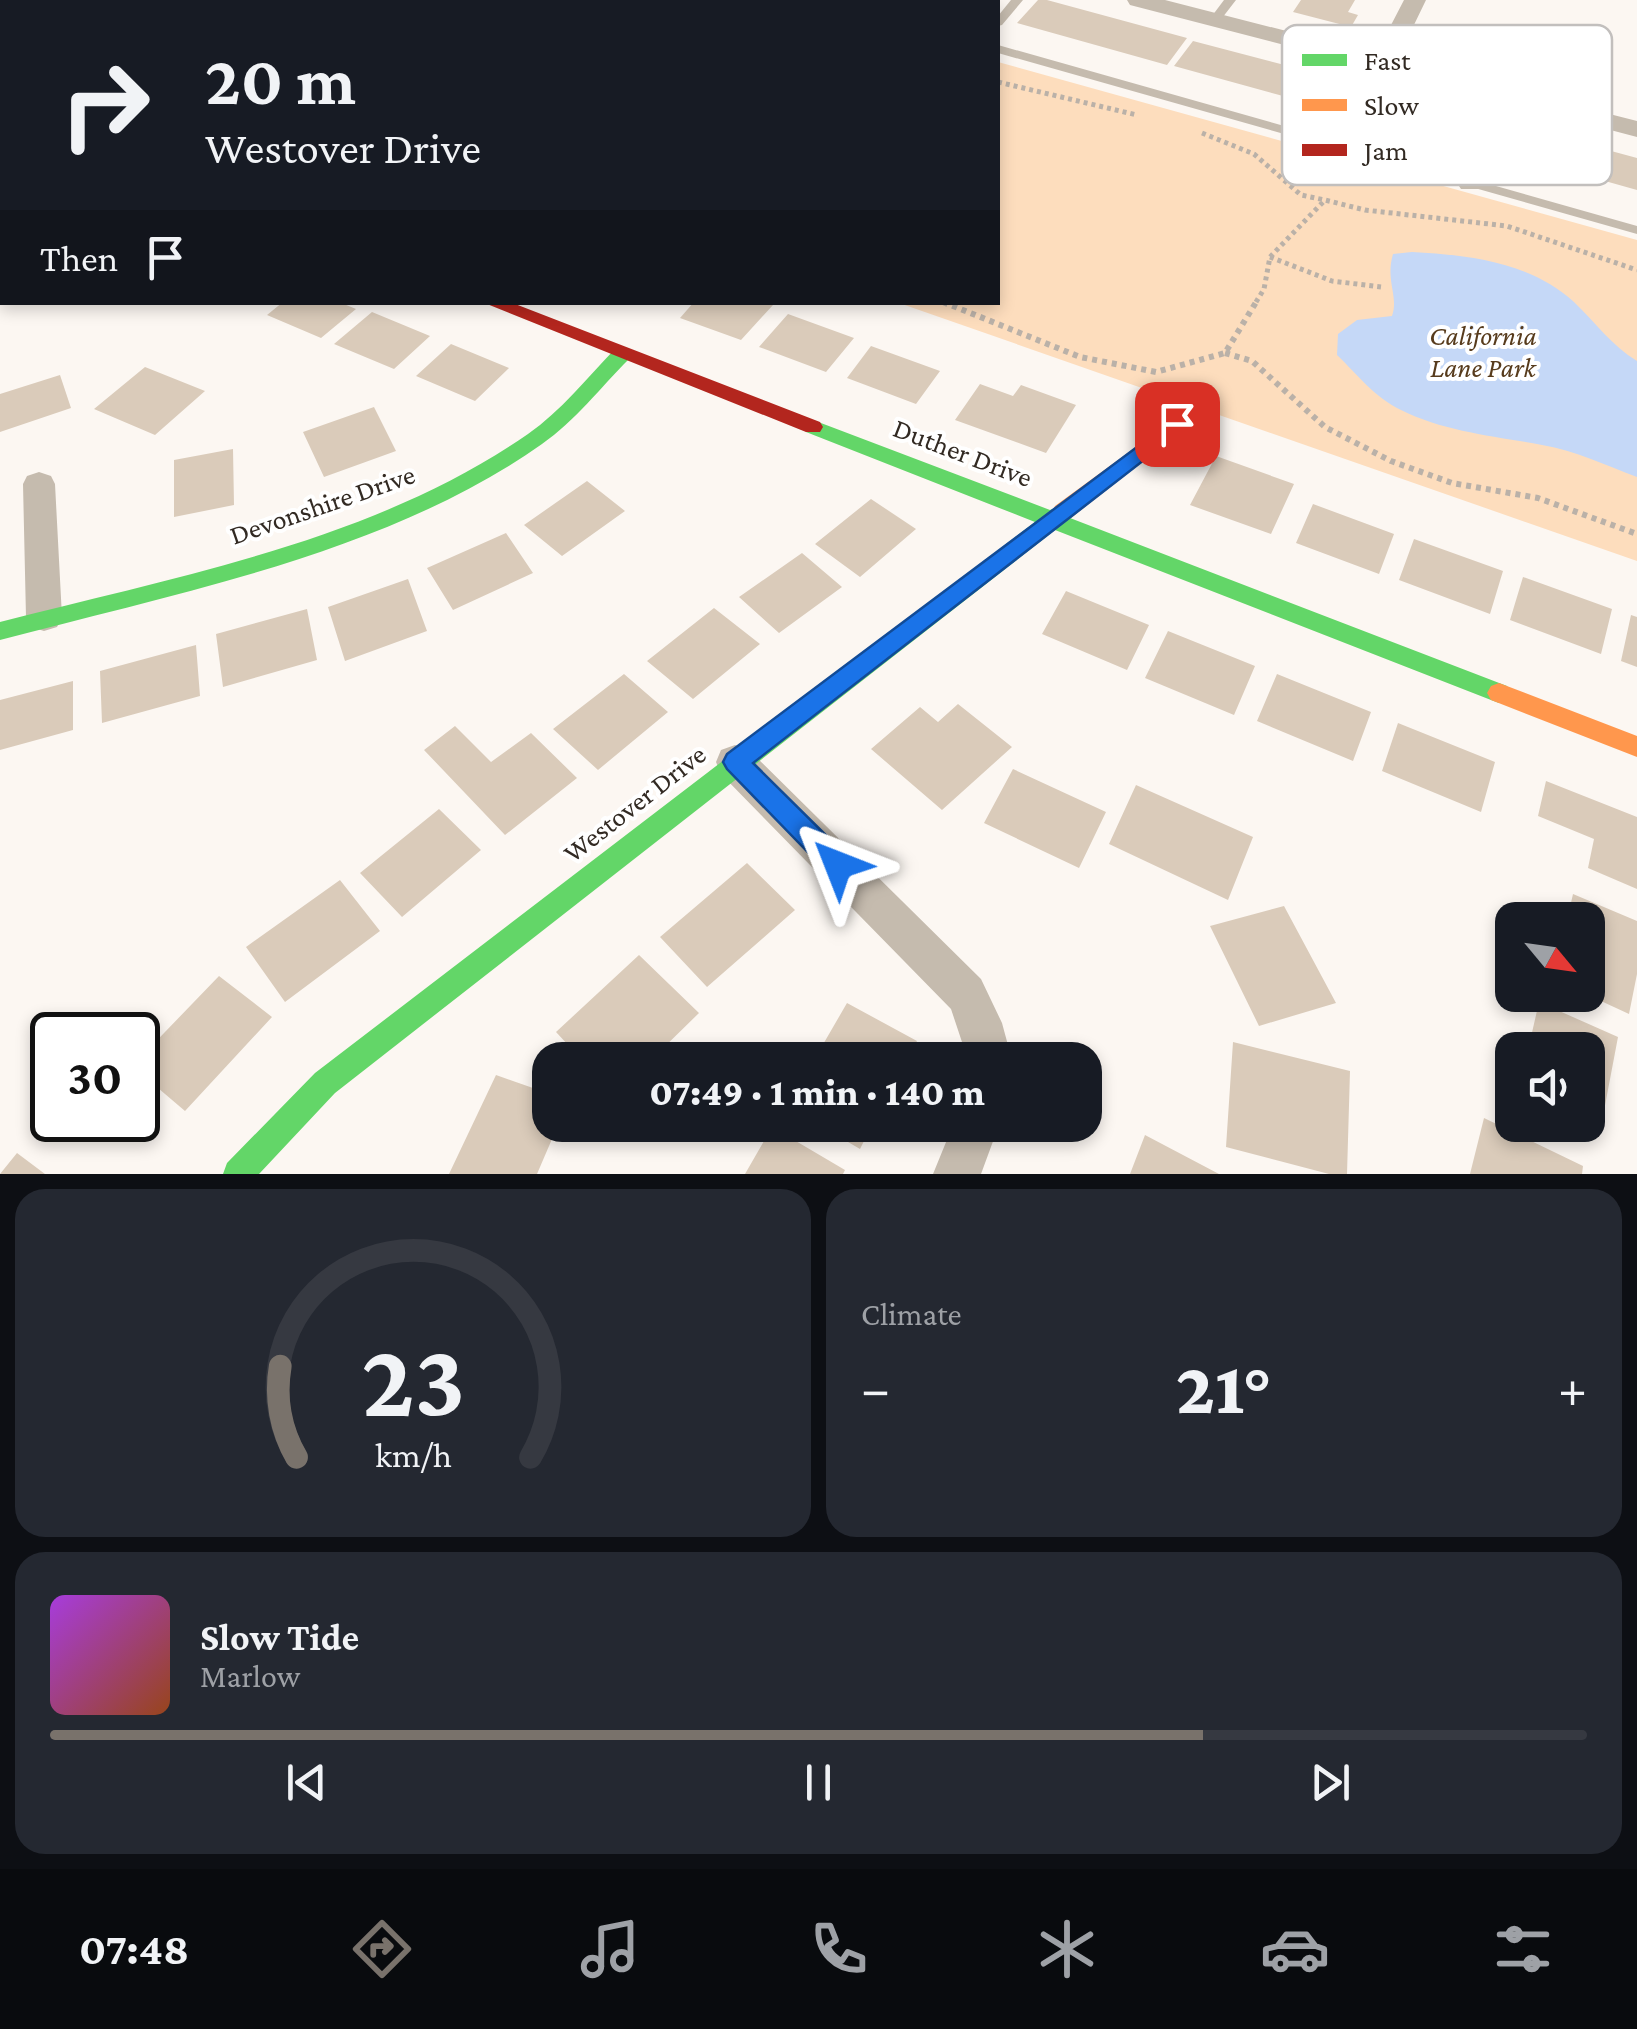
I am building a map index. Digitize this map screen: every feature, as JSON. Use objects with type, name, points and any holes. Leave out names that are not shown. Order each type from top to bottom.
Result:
[{"type":"street","points":[[1138,0],[1223,10],[1282,30]]},
{"type":"street","points":[[1403,25],[1416,0]]},
{"type":"street","points":[[1612,123],[1637,129]]},
{"type":"street","name":"Duther Drive","points":[[499,305],[1637,747]]},
{"type":"street","name":"Devonshire Drive","points":[[0,631],[276,556],[426,502],[536,438],[622,354]]},
{"type":"street","name":"Westover Drive","points":[[238,1174],[326,1083],[1177,424]]},
{"type":"street","points":[[39,484],[44,617]]},
{"type":"street","points":[[736,762],[966,994],[985,1042]]},
{"type":"street","points":[[957,1174],[969,1142]]},
{"type":"lane","points":[[1000,20],[1017,0]]},
{"type":"lane","points":[[1000,50],[1282,130]]},
{"type":"lane","points":[[1477,185],[1637,230]]},
{"type":"path","points":[[1000,82],[1140,116]]},
{"type":"path","points":[[1194,130],[1254,154],[1282,178]]},
{"type":"path","points":[[1290,185],[1301,195],[1350,209],[1442,214],[1494,222],[1637,270]]},
{"type":"path","points":[[1225,352],[1264,289],[1270,257],[1295,226],[1325,200]]},
{"type":"path","points":[[1270,257],[1332,281],[1381,287]]},
{"type":"path","points":[[950,305],[1080,358],[1156,372],[1225,352],[1252,361],[1325,427],[1391,461],[1452,484],[1538,498],[1637,534]]},
{"type":"green space","name":"California Lane Park","points":[[1000,63],[1282,141],[1282,185],[1440,185],[1637,240],[1637,561],[905,305],[1000,305]]},
{"type":"water","points":[[1412,252],[1498,263],[1538,278],[1574,302],[1637,361],[1637,477],[1567,451],[1470,432],[1418,417],[1391,405],[1359,378],[1337,355],[1338,334],[1357,320],[1392,316],[1393,254]]},
{"type":"building","points":[[1038,0],[1187,38],[1167,65],[1017,23]]},
{"type":"building","points":[[1301,0],[1355,0],[1348,12],[1358,15],[1352,25],[1343,25],[1293,12]]},
{"type":"building","points":[[1193,41],[1282,64],[1282,96],[1174,66]]},
{"type":"building","points":[[1612,151],[1637,158],[1637,190],[1612,183]]},
{"type":"building","points":[[279,305],[346,305],[356,309],[321,338],[267,315]]},
{"type":"building","points":[[691,305],[773,305],[741,340],[680,318]]},
{"type":"building","points":[[372,312],[430,336],[394,369],[334,344]]},
{"type":"building","points":[[788,314],[854,338],[826,372],[759,347]]},
{"type":"building","points":[[451,344],[509,368],[475,401],[416,376]]},
{"type":"building","points":[[871,346],[940,371],[916,404],[847,378]]},
{"type":"building","points":[[145,367],[205,391],[155,435],[94,409]]},
{"type":"building","points":[[60,375],[71,408],[0,432],[0,394]]},
{"type":"building","points":[[980,384],[1013,396],[1021,385],[1076,405],[1046,453],[955,420]]},
{"type":"building","points":[[374,407],[396,451],[324,477],[303,432]]},
{"type":"building","points":[[233,449],[234,505],[174,517],[174,460]]},
{"type":"building","points":[[1216,456],[1294,484],[1271,534],[1190,505]]},
{"type":"building","points":[[587,481],[625,511],[562,556],[524,525]]},
{"type":"building","points":[[871,499],[916,529],[860,577],[815,544]]},
{"type":"building","points":[[1313,504],[1394,534],[1379,574],[1296,543]]},
{"type":"building","points":[[506,533],[533,573],[453,610],[427,568]]},
{"type":"building","points":[[1414,539],[1503,571],[1490,614],[1399,580]]},
{"type":"building","points":[[802,553],[842,587],[779,633],[739,597]]},
{"type":"building","points":[[1523,577],[1612,609],[1601,654],[1510,620]]},
{"type":"building","points":[[408,579],[427,631],[345,661],[328,607]]},
{"type":"building","points":[[1066,591],[1149,625],[1127,670],[1042,634]]},
{"type":"building","points":[[714,608],[760,644],[693,699],[647,661]]},
{"type":"building","points":[[307,609],[317,660],[223,687],[216,634]]},
{"type":"building","points":[[1631,615],[1637,617],[1637,667],[1621,661]]},
{"type":"building","points":[[1168,631],[1255,666],[1234,715],[1145,678]]},
{"type":"building","points":[[196,645],[200,696],[102,723],[100,671]]},
{"type":"building","points":[[624,674],[668,712],[598,770],[553,729]]},
{"type":"building","points":[[1277,674],[1371,712],[1353,761],[1257,721]]},
{"type":"building","points":[[73,681],[73,730],[0,750],[0,700]]},
{"type":"building","points":[[958,704],[1012,747],[942,810],[871,749],[920,707],[938,722]]},
{"type":"building","points":[[1398,723],[1495,762],[1481,812],[1382,771]]},
{"type":"building","points":[[455,726],[491,762],[531,733],[577,778],[505,835],[424,750]]},
{"type":"building","points":[[1013,769],[1106,812],[1079,868],[984,823]]},
{"type":"building","points":[[1546,781],[1637,817],[1637,889],[1588,868],[1594,839],[1538,816]]},
{"type":"building","points":[[1136,785],[1253,837],[1228,900],[1109,844]]},
{"type":"building","points":[[439,809],[481,850],[402,917],[360,873]]},
{"type":"building","points":[[747,863],[795,910],[707,987],[660,937]]},
{"type":"building","points":[[340,880],[380,931],[285,1002],[246,947]]},
{"type":"building","points":[[1573,894],[1592,902],[1571,902]]},
{"type":"building","points":[[1284,906],[1336,1003],[1259,1026],[1210,926]]},
{"type":"building","points":[[1605,908],[1637,921],[1637,974],[1629,1014],[1605,1003]]},
{"type":"building","points":[[639,955],[699,1013],[669,1042],[565,1042],[556,1032]]},
{"type":"building","points":[[219,976],[272,1017],[185,1111],[160,1090],[160,1037]]},
{"type":"building","points":[[847,1003],[917,1041],[916,1042],[824,1042]]},
{"type":"building","points":[[1537,1012],[1562,1012],[1618,1037],[1605,1105],[1605,1032],[1532,1032]]},
{"type":"building","points":[[1233,1042],[1350,1071],[1347,1174],[1329,1174],[1226,1147]]},
{"type":"building","points":[[496,1075],[532,1088],[532,1142],[551,1142],[537,1174],[449,1174]]},
{"type":"building","points":[[1484,1118],[1495,1123],[1495,1142],[1534,1142],[1583,1166],[1582,1174],[1470,1174]]},
{"type":"building","points":[[1145,1135],[1219,1174],[1130,1174]]},
{"type":"building","points":[[763,1142],[797,1142],[845,1170],[843,1174],[745,1174]]},
{"type":"building","points":[[17,1153],[45,1174],[0,1174]]},
{"type":"traffic: fast","points":[[0,631],[277,556],[414,506],[478,475],[535,439],[622,354]]},
{"type":"traffic: fast","points":[[813,427],[1499,693]]},
{"type":"traffic: fast","points":[[238,1174],[325,1083],[1063,512]]},
{"type":"traffic: slow","points":[[1063,512],[1177,424]]},
{"type":"traffic: slow","points":[[1499,693],[1637,747]]},
{"type":"traffic: jam","points":[[499,305],[813,427]]},
{"type":"route","points":[[838,865],[736,762],[1177,424]]}]
